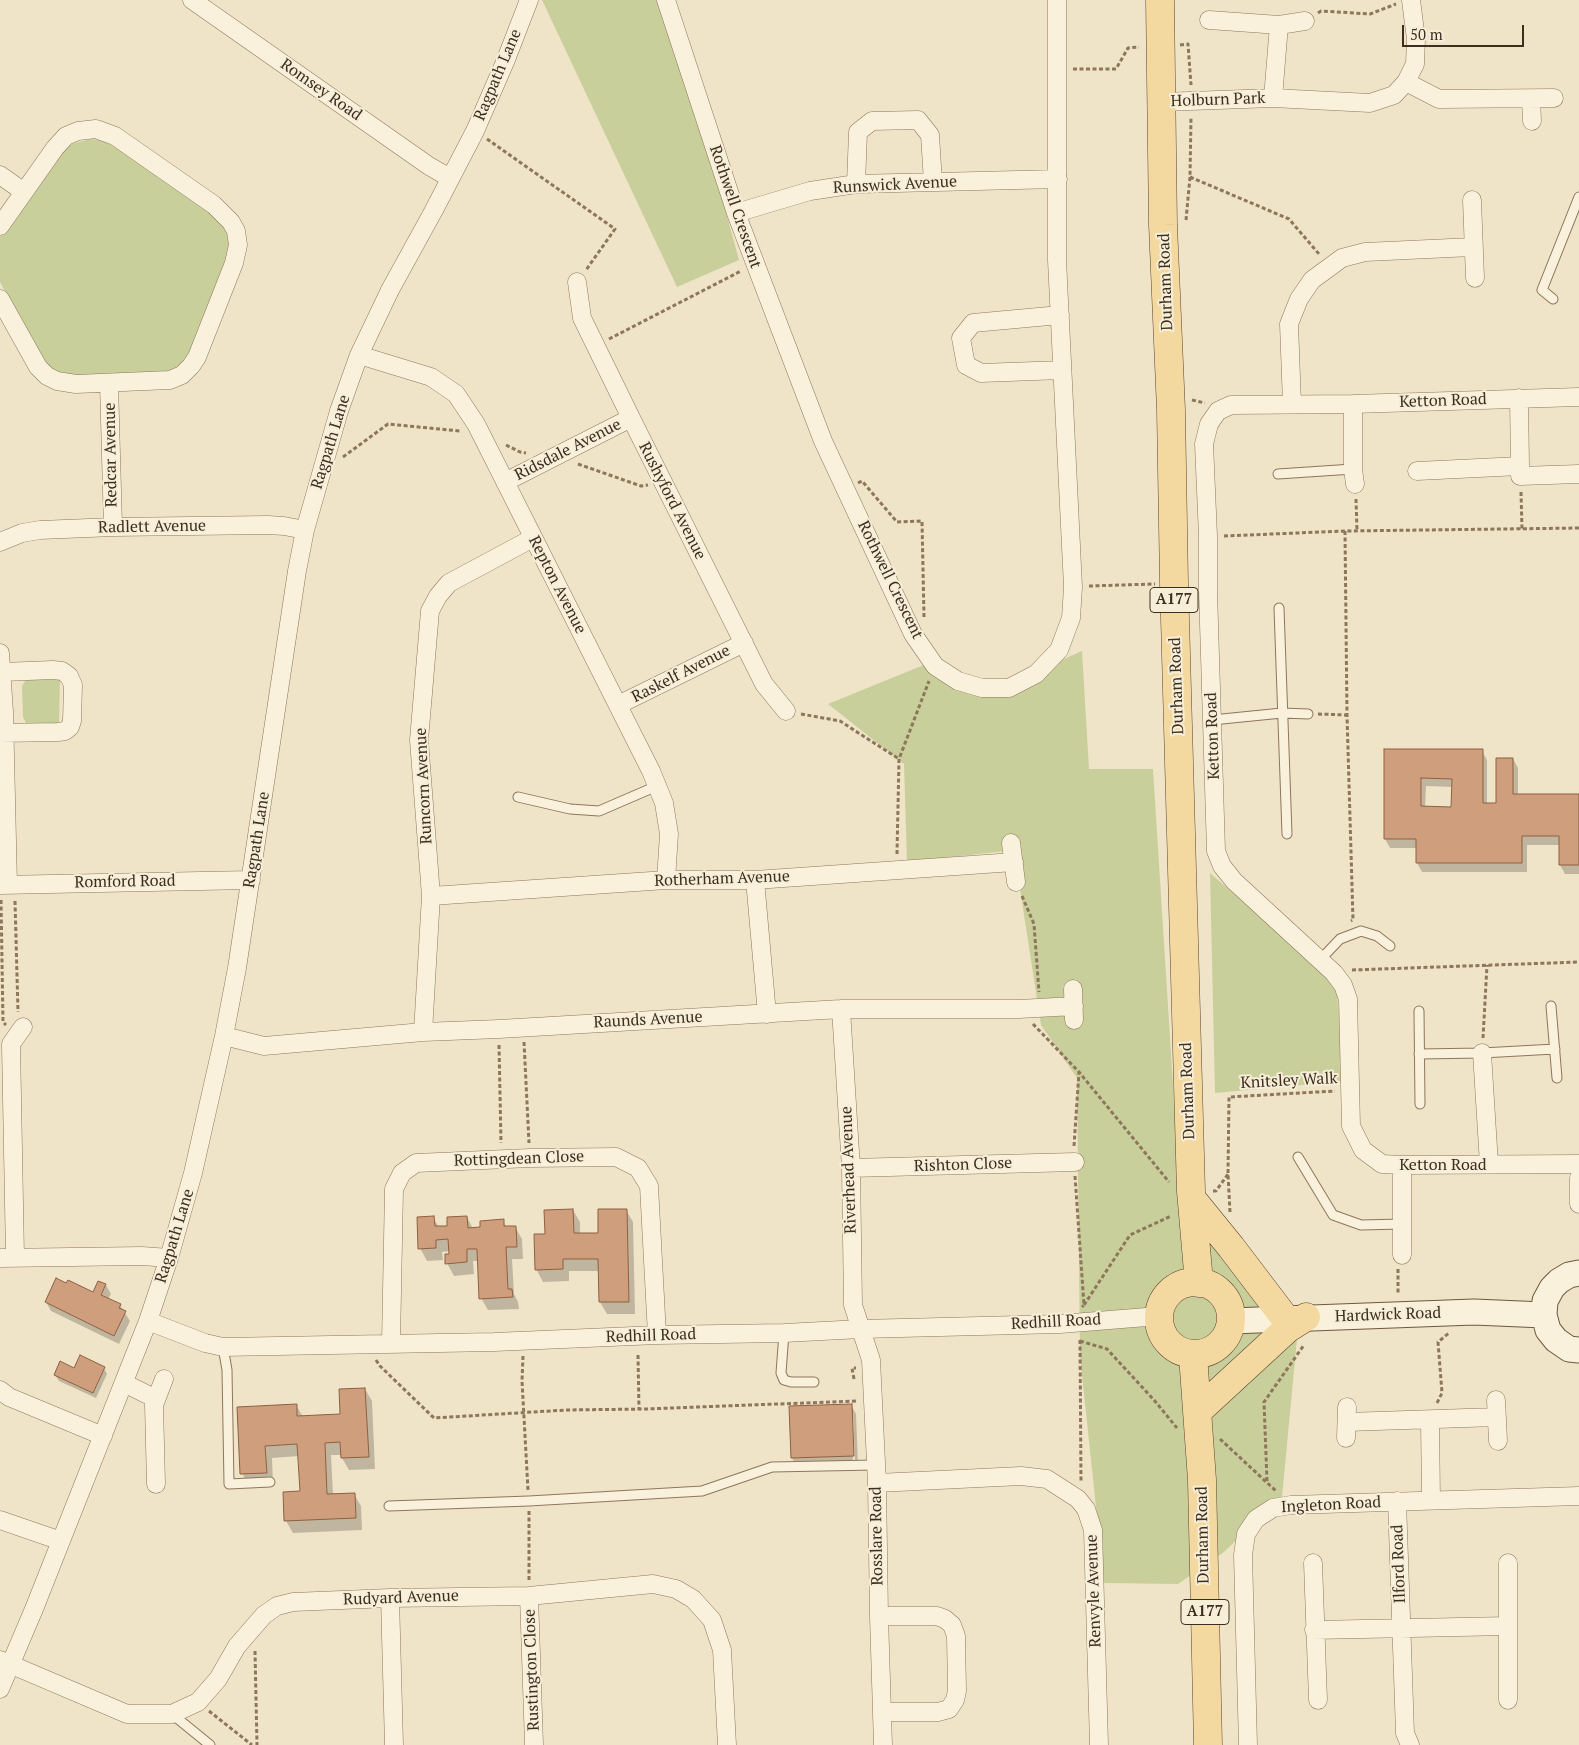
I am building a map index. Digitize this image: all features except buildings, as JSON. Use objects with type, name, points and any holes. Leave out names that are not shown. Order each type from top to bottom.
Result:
[{"type":"main road","name":"Durham Road","points":[[1160,0],[1164,225],[1171,410],[1184,1200],[1199,1283]]},
{"type":"main road","points":[[1184,1200],[1305,1317],[1287,1329],[1198,1410]]},
{"type":"main road","points":[[1199,1283],[1217,1290],[1225,1298],[1230,1308],[1232,1321],[1223,1342],[1213,1350],[1193,1355],[1182,1353],[1171,1346],[1162,1334],[1159,1316],[1161,1305],[1174,1289],[1185,1284],[1199,1283]]},
{"type":"main road","name":"Durham Road","points":[[1193,1355],[1202,1485],[1208,1745]]},
{"type":"street","name":"Romsey Road","points":[[192,0],[429,166],[450,178]]},
{"type":"street","name":"Ragpath Lane","points":[[0,1689],[5,1661],[61,1541],[148,1321],[170,1258],[194,1173],[237,968],[296,570],[305,530],[339,411],[359,356],[390,290],[475,131],[529,0]]},
{"type":"street","name":"Rothwell Crescent","points":[[666,0],[736,213],[823,441],[913,634],[935,666],[958,681],[982,688],[1009,688],[1036,674],[1060,650],[1071,618],[1073,587],[1057,260],[1057,0]]},
{"type":"street","name":"Holburn Park","points":[[1162,102],[1273,98],[1370,103],[1394,95],[1406,82],[1415,64],[1416,39],[1404,2]]},
{"type":"street","points":[[1209,20],[1279,25],[1305,21]]},
{"type":"street","name":"Holburn Park","points":[[1273,98],[1279,25]]},
{"type":"street","points":[[1406,82],[1439,98],[1554,98]]},
{"type":"street","points":[[1531,99],[1532,121]]},
{"type":"street","points":[[856,184],[858,132],[872,121],[918,120],[930,135],[934,182]]},
{"type":"street","points":[[0,226],[54,148],[66,136],[78,131],[96,129],[115,136],[214,205],[224,214],[236,231],[238,245],[234,263],[197,357],[182,375],[170,380],[110,384],[66,383],[47,376],[38,367],[0,298]]},
{"type":"street","points":[[0,175],[24,192]]},
{"type":"street","name":"Runswick Avenue","points":[[736,213],[810,191],[856,184],[1058,179]]},
{"type":"street","points":[[1472,200],[1474,278]]},
{"type":"street","points":[[1292,404],[1289,324],[1299,299],[1312,280],[1342,258],[1365,252],[1472,247]]},
{"type":"street","name":"Rushyford Avenue","points":[[576,282],[582,318],[630,418],[764,684],[786,711]]},
{"type":"street","points":[[1060,315],[973,323],[961,338],[966,365],[981,373],[1062,370]]},
{"type":"street","name":"Repton Avenue","points":[[359,356],[431,377],[456,394],[476,424],[657,786],[664,803],[669,834],[666,880]]},
{"type":"street","name":"Redcar Avenue","points":[[110,384],[113,527]]},
{"type":"street","name":"Ketton Road","points":[[1579,397],[1353,404],[1231,405],[1218,411],[1209,424],[1204,444],[1216,851],[1222,866],[1234,881],[1334,973],[1343,985],[1348,999],[1351,1126],[1363,1150],[1382,1164],[1579,1164]]},
{"type":"street","points":[[1518,398],[1520,471]]},
{"type":"street","points":[[1353,404],[1354,477]]},
{"type":"street","name":"Ridsdale Avenue","points":[[506,482],[630,418]]},
{"type":"street","points":[[1417,472],[1520,471],[1579,474]]},
{"type":"street","name":"Radlett Avenue","points":[[0,542],[22,533],[40,530],[113,527],[268,525],[305,530]]},
{"type":"street","name":"Runcorn Avenue","points":[[423,1032],[431,896],[419,740],[430,611],[438,596],[449,583],[533,538]]},
{"type":"street","name":"Raskelf Avenue","points":[[618,705],[744,643]]},
{"type":"street","points":[[0,653],[2,672],[6,885]]},
{"type":"street","points":[[2,672],[53,670],[69,676],[73,685],[72,721],[70,727],[65,731],[2,733]]},
{"type":"street","points":[[1011,843],[1016,882]]},
{"type":"street","name":"Rotherham Avenue","points":[[431,896],[666,880],[755,880],[1014,862]]},
{"type":"street","name":"Romford Road","points":[[6,885],[250,880]]},
{"type":"street","points":[[755,880],[767,1014]]},
{"type":"street","name":"Raunds Avenue","points":[[224,1036],[264,1046],[423,1032],[499,1029],[524,1026],[841,1010],[1019,1009],[1074,1005]]},
{"type":"street","name":"Riverhead Avenue","points":[[841,1010],[851,1168],[853,1305],[861,1329]]},
{"type":"street","points":[[21,1031],[12,1044],[8,1258],[142,1256],[170,1258]]},
{"type":"street","points":[[1482,1053],[1489,1164]]},
{"type":"street","name":"Rottingdean Close","points":[[391,1343],[394,1189],[402,1173],[416,1162],[530,1158],[616,1157],[638,1168],[650,1186],[657,1335]]},
{"type":"street","name":"Rishton Close","points":[[851,1168],[1075,1161]]},
{"type":"street","points":[[1402,1165],[1402,1255]]},
{"type":"street","points":[[1579,1178],[1579,1204]]},
{"type":"street","points":[[1579,1273],[1559,1281],[1552,1288],[1545,1301],[1544,1315],[1548,1330],[1556,1340],[1569,1349],[1579,1350]]},
{"type":"street","name":"Hardwick Road","points":[[1232,1321],[1474,1312],[1544,1315]]},
{"type":"street","name":"Redhill Road","points":[[148,1321],[205,1343],[223,1347],[494,1342],[657,1335],[784,1333],[1082,1314],[1159,1316]]},
{"type":"street","name":"Rosslare Road","points":[[861,1329],[871,1360],[877,1483],[883,1745]]},
{"type":"street","points":[[156,1484],[156,1399],[164,1379]]},
{"type":"street","points":[[124,1383],[156,1399]]},
{"type":"street","points":[[0,1390],[9,1397],[103,1436]]},
{"type":"street","points":[[1347,1422],[1430,1420],[1496,1409],[1498,1441]]},
{"type":"street","points":[[1430,1420],[1431,1500]]},
{"type":"street","name":"Renvyle Avenue","points":[[877,1483],[1021,1476],[1047,1479],[1078,1499],[1086,1509],[1093,1530],[1099,1745]]},
{"type":"street","name":"Ingleton Road","points":[[1248,1745],[1243,1554],[1246,1534],[1256,1519],[1273,1508],[1291,1505],[1579,1496]]},
{"type":"street","name":"Ilford Road","points":[[1397,1501],[1405,1734],[1410,1745]]},
{"type":"street","points":[[0,1520],[61,1541]]},
{"type":"street","points":[[1313,1563],[1318,1700]]},
{"type":"street","points":[[1508,1563],[1508,1700]]},
{"type":"street","name":"Rudyard Avenue","points":[[5,1661],[126,1714],[172,1714],[198,1702],[218,1679],[237,1646],[264,1615],[277,1606],[293,1602],[390,1598],[529,1596],[653,1584],[676,1589],[693,1599],[712,1620],[722,1650],[727,1745]]},
{"type":"street","name":"Rustington Close","points":[[529,1596],[534,1745]]},
{"type":"street","points":[[390,1598],[394,1745]]},
{"type":"street","points":[[879,1616],[937,1616],[945,1619],[952,1625],[956,1636],[958,1690],[955,1700],[949,1709],[938,1712],[882,1712]]},
{"type":"street","name":"Ilford Road","points":[[1314,1630],[1508,1626]]},
{"type":"lane","points":[[1553,299],[1542,290],[1579,197]]},
{"type":"lane","points":[[1278,474],[1354,477]]},
{"type":"lane","points":[[1279,608],[1287,834]]},
{"type":"lane","points":[[1212,720],[1282,713],[1308,714]]},
{"type":"lane","points":[[518,797],[570,809],[599,812],[657,786]]},
{"type":"lane","points":[[1320,960],[1340,939],[1361,931],[1377,936],[1390,946]]},
{"type":"lane","points":[[1551,1006],[1558,1078]]},
{"type":"lane","points":[[1419,1010],[1420,1104]]},
{"type":"lane","points":[[1419,1054],[1555,1049]]},
{"type":"lane","points":[[1298,1157],[1333,1215],[1361,1225],[1402,1224]]},
{"type":"lane","points":[[784,1333],[781,1373],[784,1380],[791,1382],[814,1382]]},
{"type":"lane","points":[[223,1347],[227,1370],[229,1484],[270,1482]]},
{"type":"lane","points":[[389,1506],[528,1501],[702,1491],[772,1466],[875,1465]]},
{"type":"lane","points":[[172,1714],[201,1740],[210,1745]]},
{"type":"path","points":[[1305,21],[1321,11],[1370,14],[1404,2]]},
{"type":"path","points":[[1058,69],[1116,69],[1128,48],[1188,44],[1192,100],[1190,177],[1186,224]]},
{"type":"path","points":[[475,131],[615,229],[576,282]]},
{"type":"path","points":[[1190,177],[1289,219],[1329,266]]},
{"type":"path","points":[[596,346],[755,264]]},
{"type":"path","points":[[1188,396],[1218,411]]},
{"type":"path","points":[[1520,471],[1522,529]]},
{"type":"path","points":[[1354,477],[1357,531]]},
{"type":"path","points":[[846,489],[862,481],[897,522],[922,521],[924,650]]},
{"type":"path","points":[[1208,536],[1345,531],[1579,528]]},
{"type":"path","points":[[1345,531],[1347,715],[1353,920],[1345,924]]},
{"type":"path","points":[[1073,587],[1174,583]]},
{"type":"path","points":[[897,870],[899,759],[935,666]]},
{"type":"path","points":[[786,711],[840,720],[899,759]]},
{"type":"path","points":[[1308,714],[1347,715]]},
{"type":"path","points":[[1016,882],[1034,924],[1040,1007]]},
{"type":"path","points":[[6,885],[3,1022],[21,1031]]},
{"type":"path","points":[[6,885],[21,1031]]},
{"type":"path","points":[[1334,973],[1354,970],[1579,962]]},
{"type":"path","points":[[1482,1053],[1488,965]]},
{"type":"path","points":[[1019,1009],[1079,1072],[1184,1200],[1171,1217],[1130,1235],[1082,1314]]},
{"type":"path","points":[[524,1026],[530,1158]]},
{"type":"path","points":[[499,1029],[502,1159]]},
{"type":"path","points":[[1078,1499],[1081,1494],[1082,1314],[1075,1161],[1079,1072]]},
{"type":"path","name":"Knitsley Walk","points":[[1231,1247],[1228,1174],[1229,1097],[1351,1091]]},
{"type":"path","points":[[1398,1314],[1397,1256],[1402,1255]]},
{"type":"path","points":[[1430,1420],[1442,1393],[1438,1342],[1474,1312]]},
{"type":"path","points":[[1267,1482],[1264,1402],[1305,1317]]},
{"type":"path","points":[[524,1340],[522,1381],[528,1501],[529,1596]]},
{"type":"path","points":[[365,1344],[380,1366],[434,1418],[566,1410],[639,1410],[856,1401],[855,1393]]},
{"type":"path","points":[[638,1355],[639,1410]]},
{"type":"path","points":[[854,1384],[852,1368],[871,1367]]},
{"type":"path","points":[[255,1626],[257,1745]]},
{"type":"path","points":[[198,1702],[252,1745]]},
{"type":"green space","points":[[542,0],[668,0],[739,260],[677,287]]},
{"type":"green space","points":[[90,139],[101,140],[115,147],[117,145],[216,215],[230,236],[230,253],[194,348],[191,348],[184,361],[176,368],[160,374],[60,377],[45,366],[0,282],[0,237],[65,145],[67,147]]},
{"type":"green space","points":[[1082,651],[1089,769],[1153,769],[1178,1164],[1299,1318],[1282,1497],[1224,1552],[1178,1584],[1104,1583],[1080,1356],[1077,1078],[1041,1025],[1014,850],[907,862],[904,764],[828,704],[931,662],[986,693]]},
{"type":"green space","points":[[60,677],[59,726],[28,727],[23,717],[22,686],[27,678]]},
{"type":"green space","points":[[1210,873],[1336,982],[1345,1081],[1215,1093]]}]
